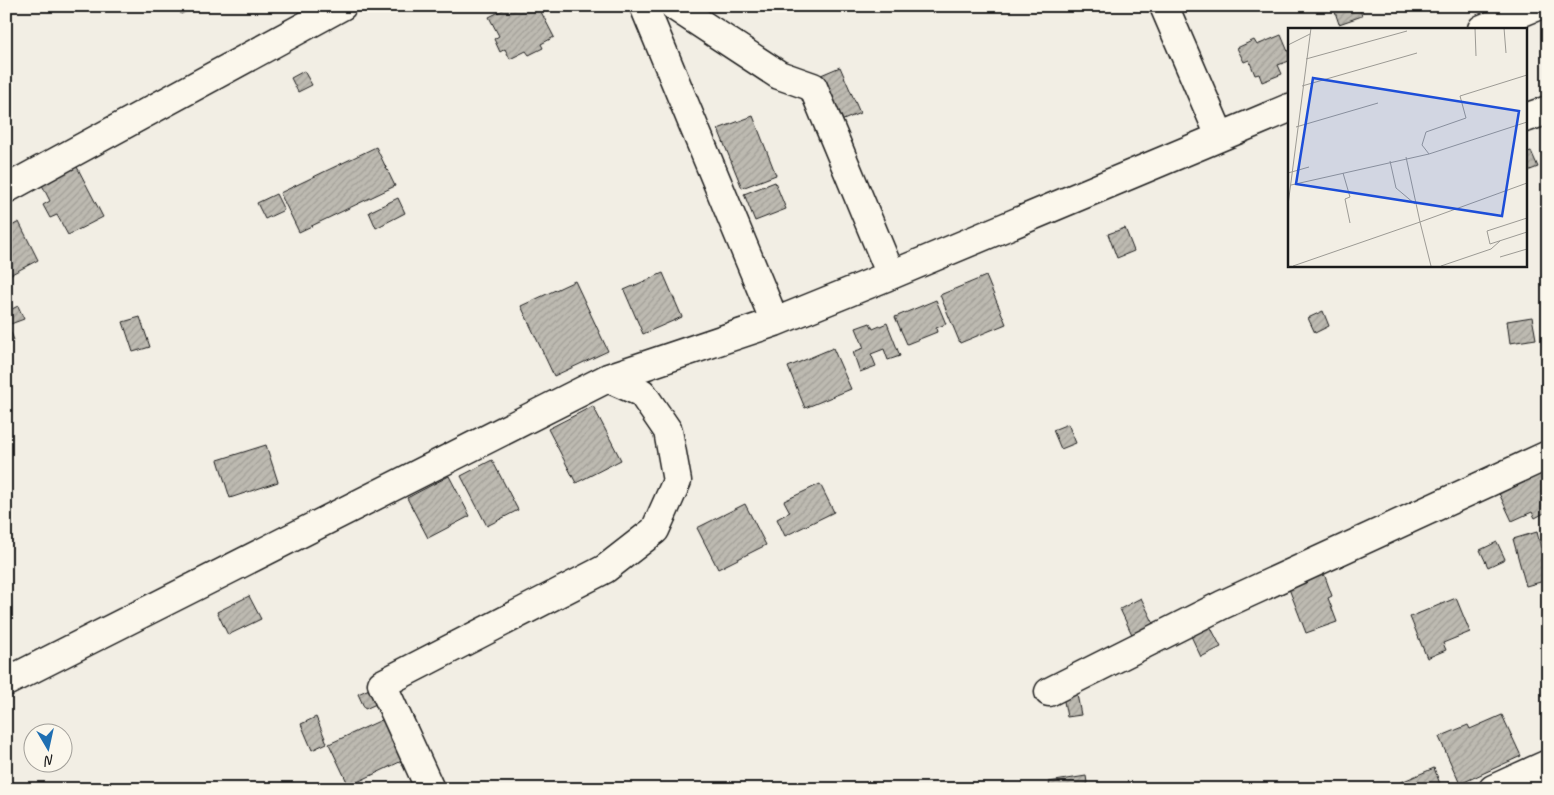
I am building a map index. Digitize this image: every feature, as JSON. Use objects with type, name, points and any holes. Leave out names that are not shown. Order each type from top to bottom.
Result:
[{"type":"lane","points":[[6,189],[342,6]]},
{"type":"lane","points":[[644,6],[775,322]]},
{"type":"lane","points":[[674,6],[779,75],[813,87],[890,275]]},
{"type":"lane","points":[[1164,6],[1220,136]]},
{"type":"lane","points":[[1484,28],[1537,6]]},
{"type":"lane","points":[[6,682],[608,378],[775,322],[1288,108]]},
{"type":"lane","points":[[1526,118],[1548,110]]},
{"type":"lane","points":[[430,789],[382,684],[605,569],[655,530],[677,481],[668,431],[642,393],[608,378]]},
{"type":"lane","points":[[1049,692],[1222,605],[1548,455]]},
{"type":"lane","points":[[1494,789],[1548,764]]},
{"type":"building","points":[[177,6],[197,6],[181,14]]},
{"type":"building","points":[[511,6],[538,6],[554,37],[541,44],[543,48],[529,55],[526,51],[510,59],[505,49],[500,52],[494,39],[499,36],[489,17]]},
{"type":"building","points":[[1333,6],[1359,6],[1362,16],[1339,24]]},
{"type":"building","points":[[1281,35],[1288,52],[1288,61],[1278,65],[1282,74],[1262,82],[1259,74],[1255,75],[1249,60],[1244,62],[1237,48],[1254,40],[1257,45]]},
{"type":"building","points":[[840,67],[860,113],[841,121],[821,75]]},
{"type":"building","points":[[304,71],[312,85],[298,92],[291,78]]},
{"type":"building","points":[[753,116],[776,175],[742,188],[718,129]]},
{"type":"building","points":[[376,147],[395,186],[299,232],[280,193]]},
{"type":"building","points":[[1531,151],[1538,167],[1526,172],[1526,153]]},
{"type":"building","points":[[76,165],[103,217],[68,235],[57,215],[50,218],[43,205],[50,201],[41,183]]},
{"type":"building","points":[[775,182],[786,209],[755,221],[744,194]]},
{"type":"building","points":[[276,194],[284,210],[265,219],[257,203]]},
{"type":"building","points":[[398,198],[405,213],[376,228],[369,212]]},
{"type":"building","points":[[19,222],[38,260],[6,277],[6,229]]},
{"type":"building","points":[[1125,228],[1134,251],[1117,258],[1108,234]]},
{"type":"building","points":[[663,273],[682,317],[643,334],[624,290]]},
{"type":"building","points":[[986,276],[1006,324],[960,343],[940,295]]},
{"type":"building","points":[[575,281],[608,351],[554,376],[521,306]]},
{"type":"building","points":[[936,300],[946,324],[936,328],[937,332],[907,344],[895,317]]},
{"type":"building","points":[[6,301],[10,310],[18,306],[24,319],[8,325],[14,340],[6,344]]},
{"type":"building","points":[[1323,311],[1329,326],[1315,333],[1308,318]]},
{"type":"building","points":[[140,317],[150,347],[133,352],[123,322]]},
{"type":"building","points":[[1532,317],[1536,339],[1510,343],[1507,321]]},
{"type":"building","points":[[870,323],[873,329],[887,323],[900,356],[888,360],[884,349],[871,354],[876,366],[860,372],[853,352],[864,348],[856,328]]},
{"type":"building","points":[[833,348],[851,389],[805,408],[788,367]]},
{"type":"building","points":[[593,406],[621,460],[576,483],[548,429]]},
{"type":"building","points":[[1068,424],[1076,443],[1061,449],[1053,430]]},
{"type":"building","points":[[266,445],[278,482],[230,498],[218,460]]},
{"type":"building","points":[[492,460],[518,510],[487,526],[461,476]]},
{"type":"building","points":[[1538,466],[1546,483],[1548,482],[1548,511],[1535,518],[1532,512],[1512,521],[1496,487]]},
{"type":"building","points":[[449,476],[470,516],[428,538],[407,498]]},
{"type":"building","points":[[820,484],[834,512],[785,536],[777,519],[790,512],[784,501]]},
{"type":"building","points":[[745,504],[766,545],[718,569],[697,528]]},
{"type":"building","points":[[1537,532],[1541,548],[1548,546],[1548,580],[1526,586],[1513,539]]},
{"type":"building","points":[[1497,542],[1505,559],[1488,567],[1480,550]]},
{"type":"building","points":[[1322,568],[1332,596],[1328,598],[1337,622],[1306,633],[1286,581]]},
{"type":"building","points":[[249,596],[261,619],[228,635],[217,612]]},
{"type":"building","points":[[1141,598],[1158,632],[1136,643],[1120,609]]},
{"type":"building","points":[[1456,598],[1470,632],[1443,643],[1446,650],[1427,658],[1410,617]]},
{"type":"building","points":[[1210,626],[1221,647],[1201,657],[1191,636]]},
{"type":"building","points":[[376,686],[383,701],[365,709],[358,694]]},
{"type":"building","points":[[1076,689],[1081,715],[1067,717],[1062,691]]},
{"type":"building","points":[[1502,715],[1521,756],[1460,784],[1439,737],[1468,725],[1470,729]]},
{"type":"building","points":[[316,717],[327,743],[312,750],[301,724]]},
{"type":"building","points":[[386,718],[406,759],[349,786],[329,744]]},
{"type":"building","points":[[1434,768],[1442,789],[1401,789],[1399,783]]},
{"type":"building","points":[[1086,776],[1088,789],[1050,789],[1049,782]]},
{"type":"building","points":[[1542,783],[1544,789],[1521,789]]}]
